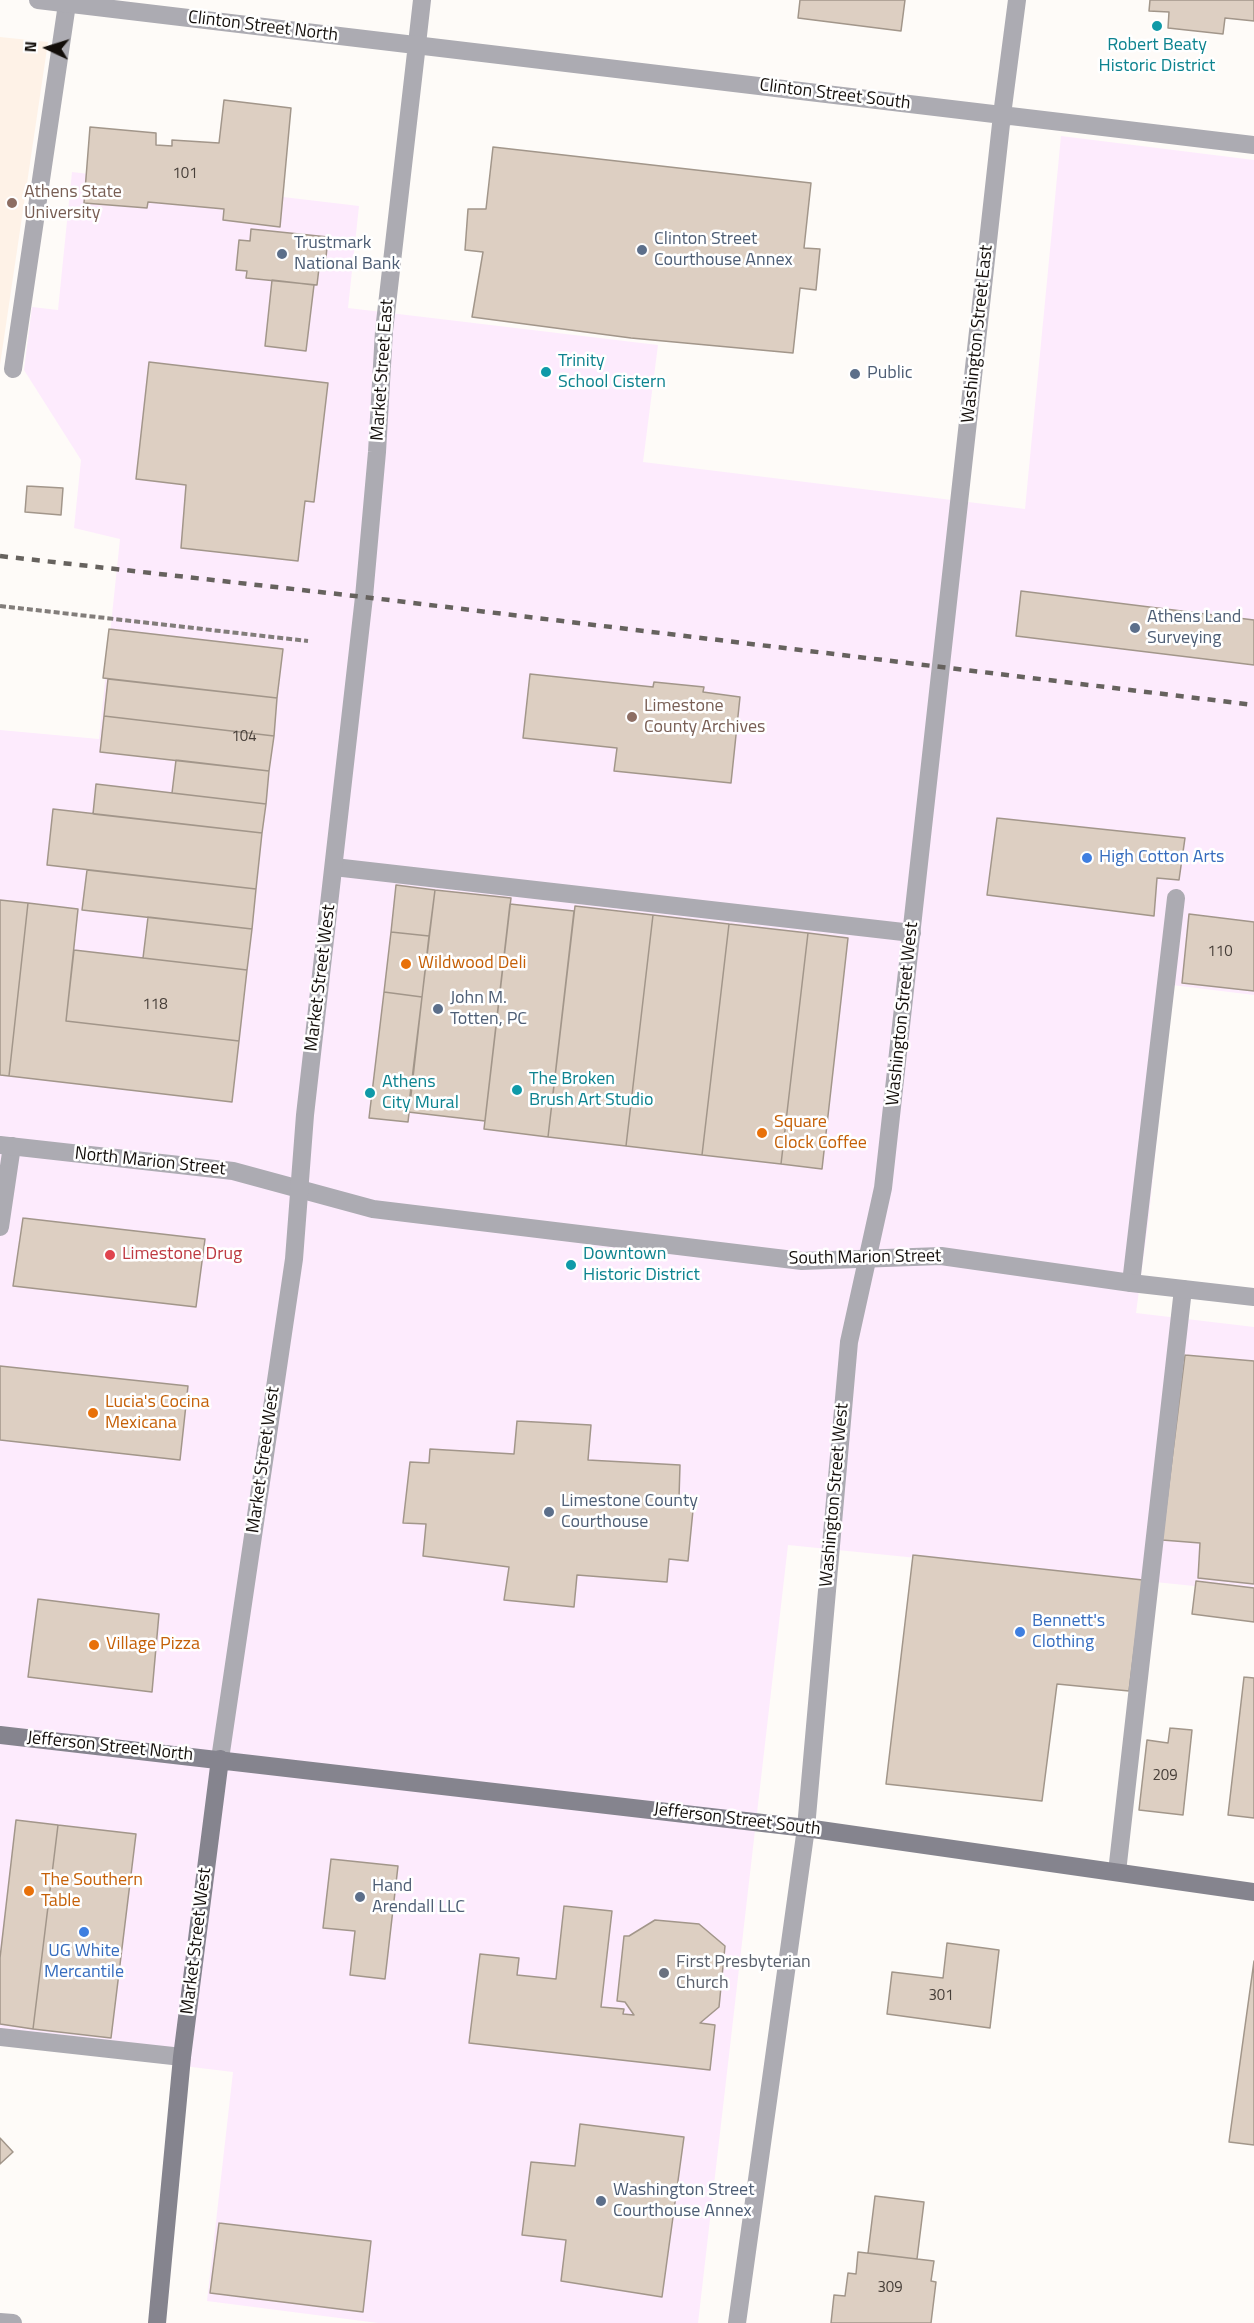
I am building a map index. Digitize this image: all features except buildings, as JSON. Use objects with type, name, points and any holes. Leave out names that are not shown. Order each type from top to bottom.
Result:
[{"type":"main road","name":"Jefferson Street North","points":[[0,1735],[219,1759]]},
{"type":"main road","name":"Jefferson Street South","points":[[219,1759],[806,1828],[1254,1892]]},
{"type":"main road","name":"Market Street West","points":[[157,2323],[182,2057],[219,1759]]},
{"type":"street","name":"Clinton Street North","points":[[38,0],[417,44]]},
{"type":"street","name":"Market Street East","points":[[364,597],[377,452],[384,331],[422,0]]},
{"type":"street","name":"Washington Street East","points":[[942,668],[1002,115],[1017,0]]},
{"type":"street","points":[[12,369],[67,4]]},
{"type":"street","name":"Clinton Street South","points":[[417,44],[1254,145]]},
{"type":"street","name":"Market Street West","points":[[219,1759],[294,1259],[304,1115],[364,597]]},
{"type":"street","name":"Washington Street West","points":[[736,2323],[806,1828],[849,1342],[883,1188],[942,668]]},
{"type":"street","points":[[334,867],[912,933]]},
{"type":"street","points":[[1131,1283],[1176,898]]},
{"type":"street","points":[[0,1227],[6,1145]]},
{"type":"street","name":"North Marion Street","points":[[6,1145],[232,1171],[299,1188]]},
{"type":"street","name":"South Marion Street","points":[[299,1188],[373,1209],[802,1262],[941,1256],[1131,1283],[1254,1297]]},
{"type":"street","points":[[1117,1872],[1183,1289]]},
{"type":"street","points":[[0,2037],[182,2057]]},
{"type":"street","points":[[0,2322],[13,2323]]},
{"type":"path","points":[[0,606],[308,641]]},
{"type":"shaded area","name":"Athens State University","points":[[0,37],[48,42],[0,365]]},
{"type":"shaded area","name":"Downtown Historic District","points":[[1061,136],[1254,160],[1254,995],[1172,985],[1149,1216],[1136,1313],[1254,1327],[1254,1592],[788,1545],[698,2323],[378,2323],[207,2301],[233,2072],[0,2044],[0,730],[99,739],[120,539],[74,528],[81,460],[24,370],[32,307],[58,310],[72,172],[359,206],[348,308],[658,345],[643,462],[1025,509]]},
{"type":"railway","points":[[0,556],[364,597],[1254,705]]},
{"type":"place","name":"Robert Beaty Historic District","points":[[1157,26]]},
{"type":"place","name":"Athens State University","points":[[12,203]]},
{"type":"place","name":"Clinton Street Courthouse Annex","points":[[642,250]]},
{"type":"place","name":"Trustmark National Bank","points":[[282,254]]},
{"type":"place","name":"Trinity School Cistern","points":[[546,372]]},
{"type":"place","name":"Public","points":[[855,374]]},
{"type":"place","name":"Athens Land Surveying","points":[[1135,628]]},
{"type":"place","name":"Limestone County Archives","points":[[632,717]]},
{"type":"place","name":"High Cotton Arts","points":[[1087,858]]},
{"type":"place","name":"Wildwood Deli","points":[[406,964]]},
{"type":"place","name":"John M. Totten, PC","points":[[438,1009]]},
{"type":"place","name":"The Broken Brush Art Studio","points":[[517,1090]]},
{"type":"place","name":"Athens City Mural","points":[[370,1093]]},
{"type":"place","name":"Square Clock Coffee","points":[[762,1133]]},
{"type":"place","name":"Limestone Drug","points":[[110,1255]]},
{"type":"place","name":"Downtown Historic District","points":[[571,1265]]},
{"type":"place","name":"Lucia's Cocina Mexicana","points":[[93,1413]]},
{"type":"place","name":"Limestone County Courthouse","points":[[549,1512]]},
{"type":"place","name":"Bennett's Clothing","points":[[1020,1632]]},
{"type":"place","name":"Village Pizza","points":[[94,1645]]},
{"type":"place","name":"The Southern Table","points":[[29,1891]]},
{"type":"place","name":"Hand Arendall LLC","points":[[360,1897]]},
{"type":"place","name":"UG White Mercantile","points":[[84,1932]]},
{"type":"place","name":"First Presbyterian Church","points":[[664,1973]]},
{"type":"place","name":"Washington Street Courthouse Annex","points":[[601,2201]]}]
